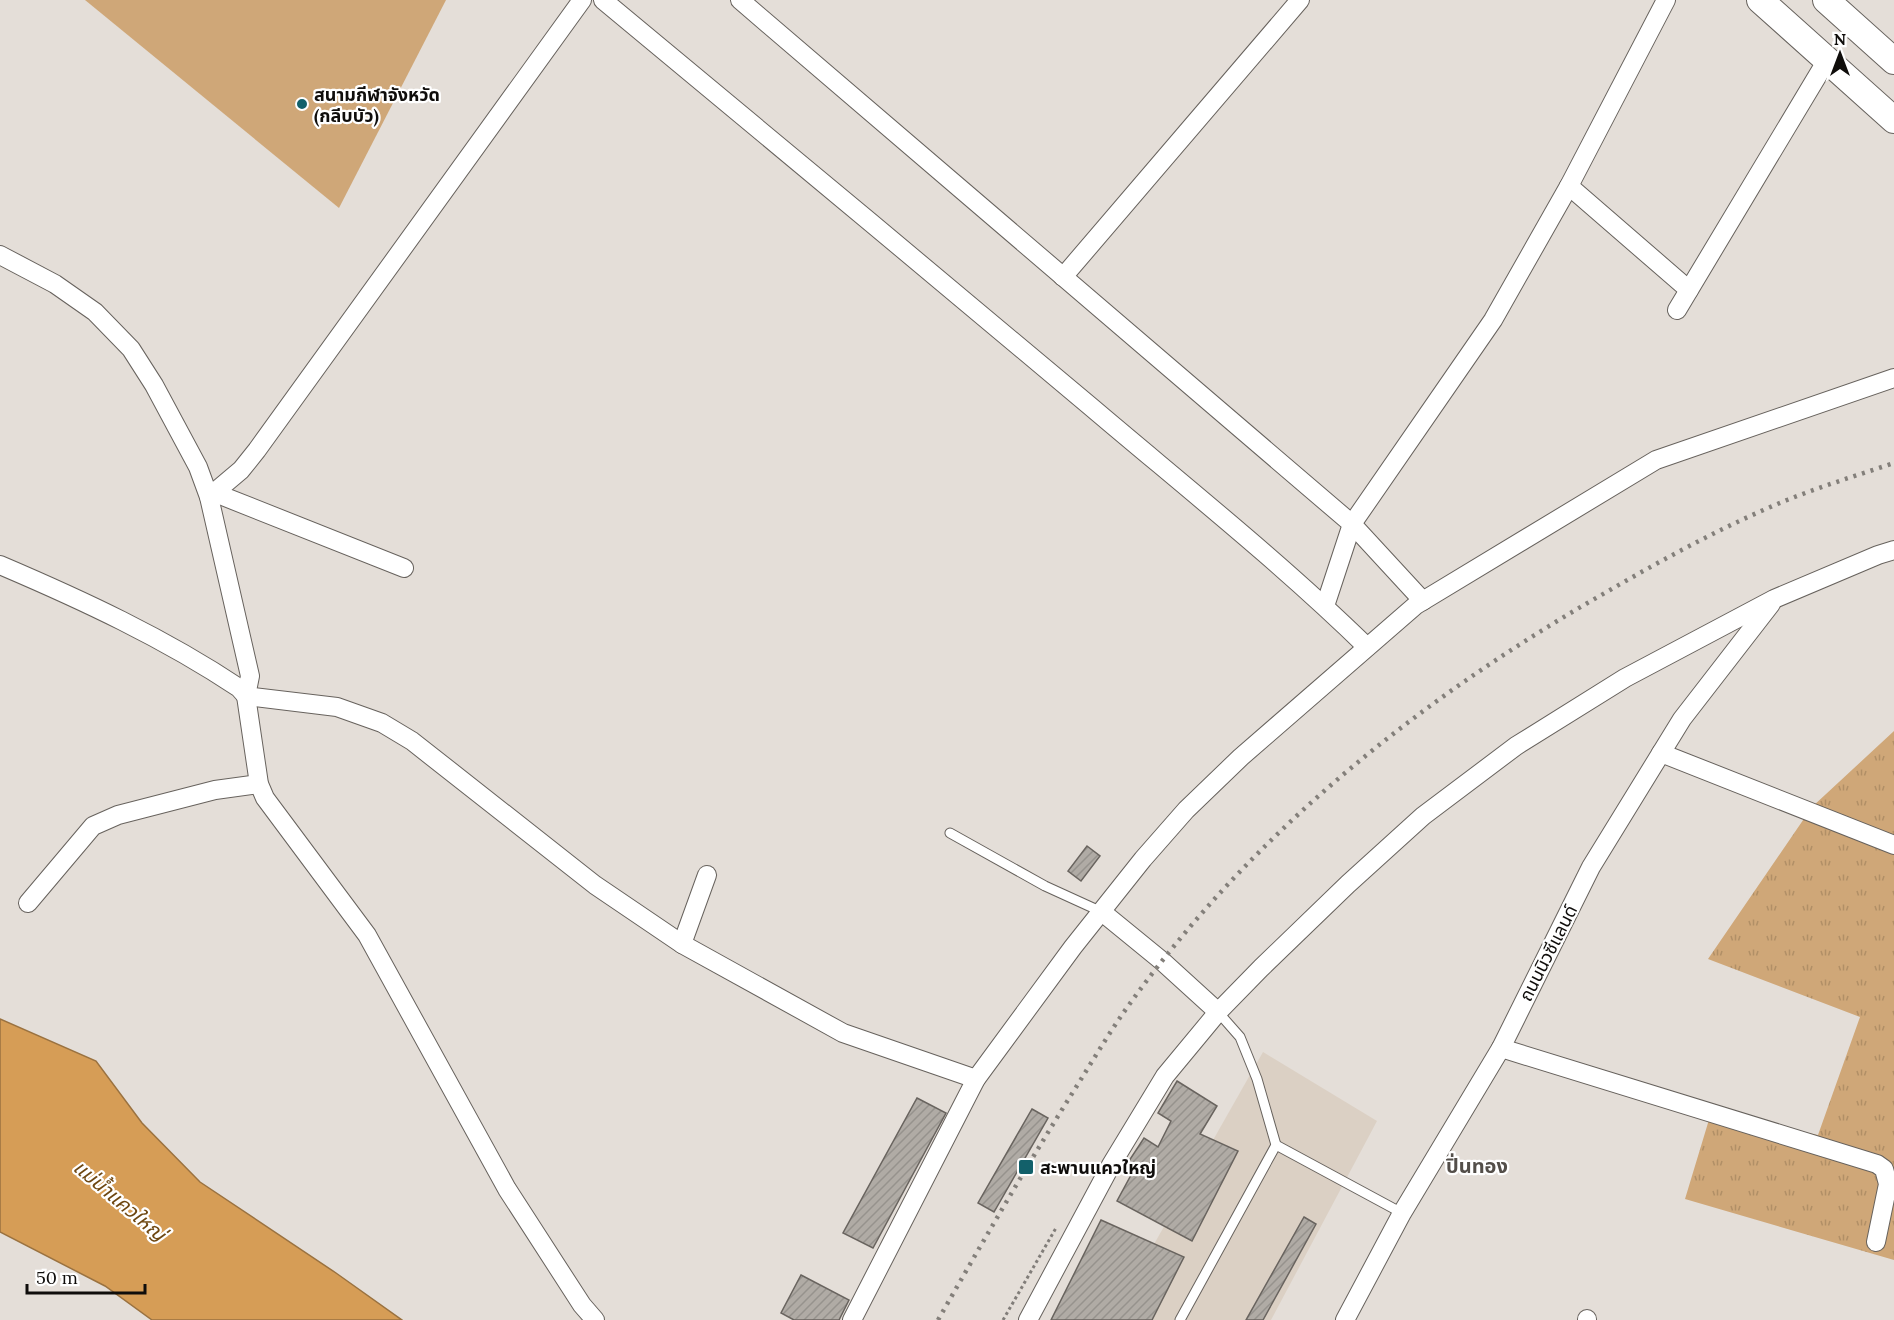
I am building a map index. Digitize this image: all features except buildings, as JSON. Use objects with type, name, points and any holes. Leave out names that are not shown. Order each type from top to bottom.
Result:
[{"type":"main road","points":[[1760,0],[1894,120]]},
{"type":"main road","points":[[1826,0],[1894,61]]},
{"type":"street","points":[[212,495],[242,470],[257,450],[582,0]]},
{"type":"street","points":[[603,0],[904,249],[1325,606],[1367,647]]},
{"type":"street","points":[[740,0],[1352,524],[1423,601]]},
{"type":"street","points":[[1063,277],[1300,0]]},
{"type":"street","points":[[1325,606],[1352,524],[1493,320],[1569,186],[1666,0]]},
{"type":"street","points":[[1677,310],[1827,60]]},
{"type":"street","points":[[1569,186],[1689,290]]},
{"type":"street","points":[[0,255],[55,284],[94,312],[131,349],[154,385],[212,495],[250,676],[246,696],[259,784],[265,798],[367,935],[507,1190],[582,1305],[596,1320]]},
{"type":"street","points":[[852,1320],[976,1079],[1073,947],[1143,859],[1186,810],[1241,758],[1423,601],[1656,460],[1894,378]]},
{"type":"street","points":[[212,495],[404,568]]},
{"type":"street","points":[[1028,1320],[1111,1165],[1165,1076],[1218,1012],[1332,899],[1422,816],[1516,746],[1625,678],[1774,599],[1894,550]]},
{"type":"street","points":[[0,565],[72,596],[173,647],[239,688],[246,696],[337,707],[382,723],[412,741],[595,885],[682,944],[843,1033],[976,1079]]},
{"type":"street","name":"ถนนนิวซีแลนด์","points":[[1345,1320],[1402,1213],[1501,1048],[1591,867],[1682,719],[1774,599]]},
{"type":"street","points":[[1661,753],[1894,845]]},
{"type":"street","points":[[28,903],[93,826],[118,815],[204,792],[259,784]]},
{"type":"street","points":[[682,944],[706,875]]},
{"type":"street","points":[[1102,912],[1218,1012]]},
{"type":"street","points":[[1501,1048],[1877,1164],[1884,1169],[1888,1184],[1876,1242]]},
{"type":"lane","points":[[950,833],[1045,886],[1102,912]]},
{"type":"lane","points":[[1180,1320],[1276,1145],[1257,1079],[1240,1037],[1218,1012]]},
{"type":"lane","points":[[1276,1145],[1402,1213]]},
{"type":"shaded area","points":[[1263,1052],[1377,1121],[1271,1320],[1111,1320]]},
{"type":"green space","name":"สนามกีฬาจังหวัด (กลีบบัว)","points":[[85,0],[446,0],[339,208]]},
{"type":"green space","points":[[1894,731],[1894,1260],[1685,1199],[1711,1113],[1818,1135],[1860,1017],[1708,959],[1812,807]]},
{"type":"water","name":"แม่น้ำแควใหญ่","points":[[0,1019],[96,1061],[142,1123],[200,1182],[402,1320],[152,1320],[105,1286],[0,1232]]},
{"type":"railway","points":[[938,1320],[1038,1148],[1131,1002],[1180,939],[1233,879],[1289,823],[1348,770],[1475,674],[1610,590],[1697,542],[1764,510],[1800,495],[1894,463]]},
{"type":"place","name":"สนามกีฬาจังหวัด (กลีบบัว)","points":[[302,104]]},
{"type":"place","name":"สะพานแควใหญ่","points":[[1026,1167]]},
{"type":"district","name":"ปิ่นทอง","points":[[1477,1165]]}]
